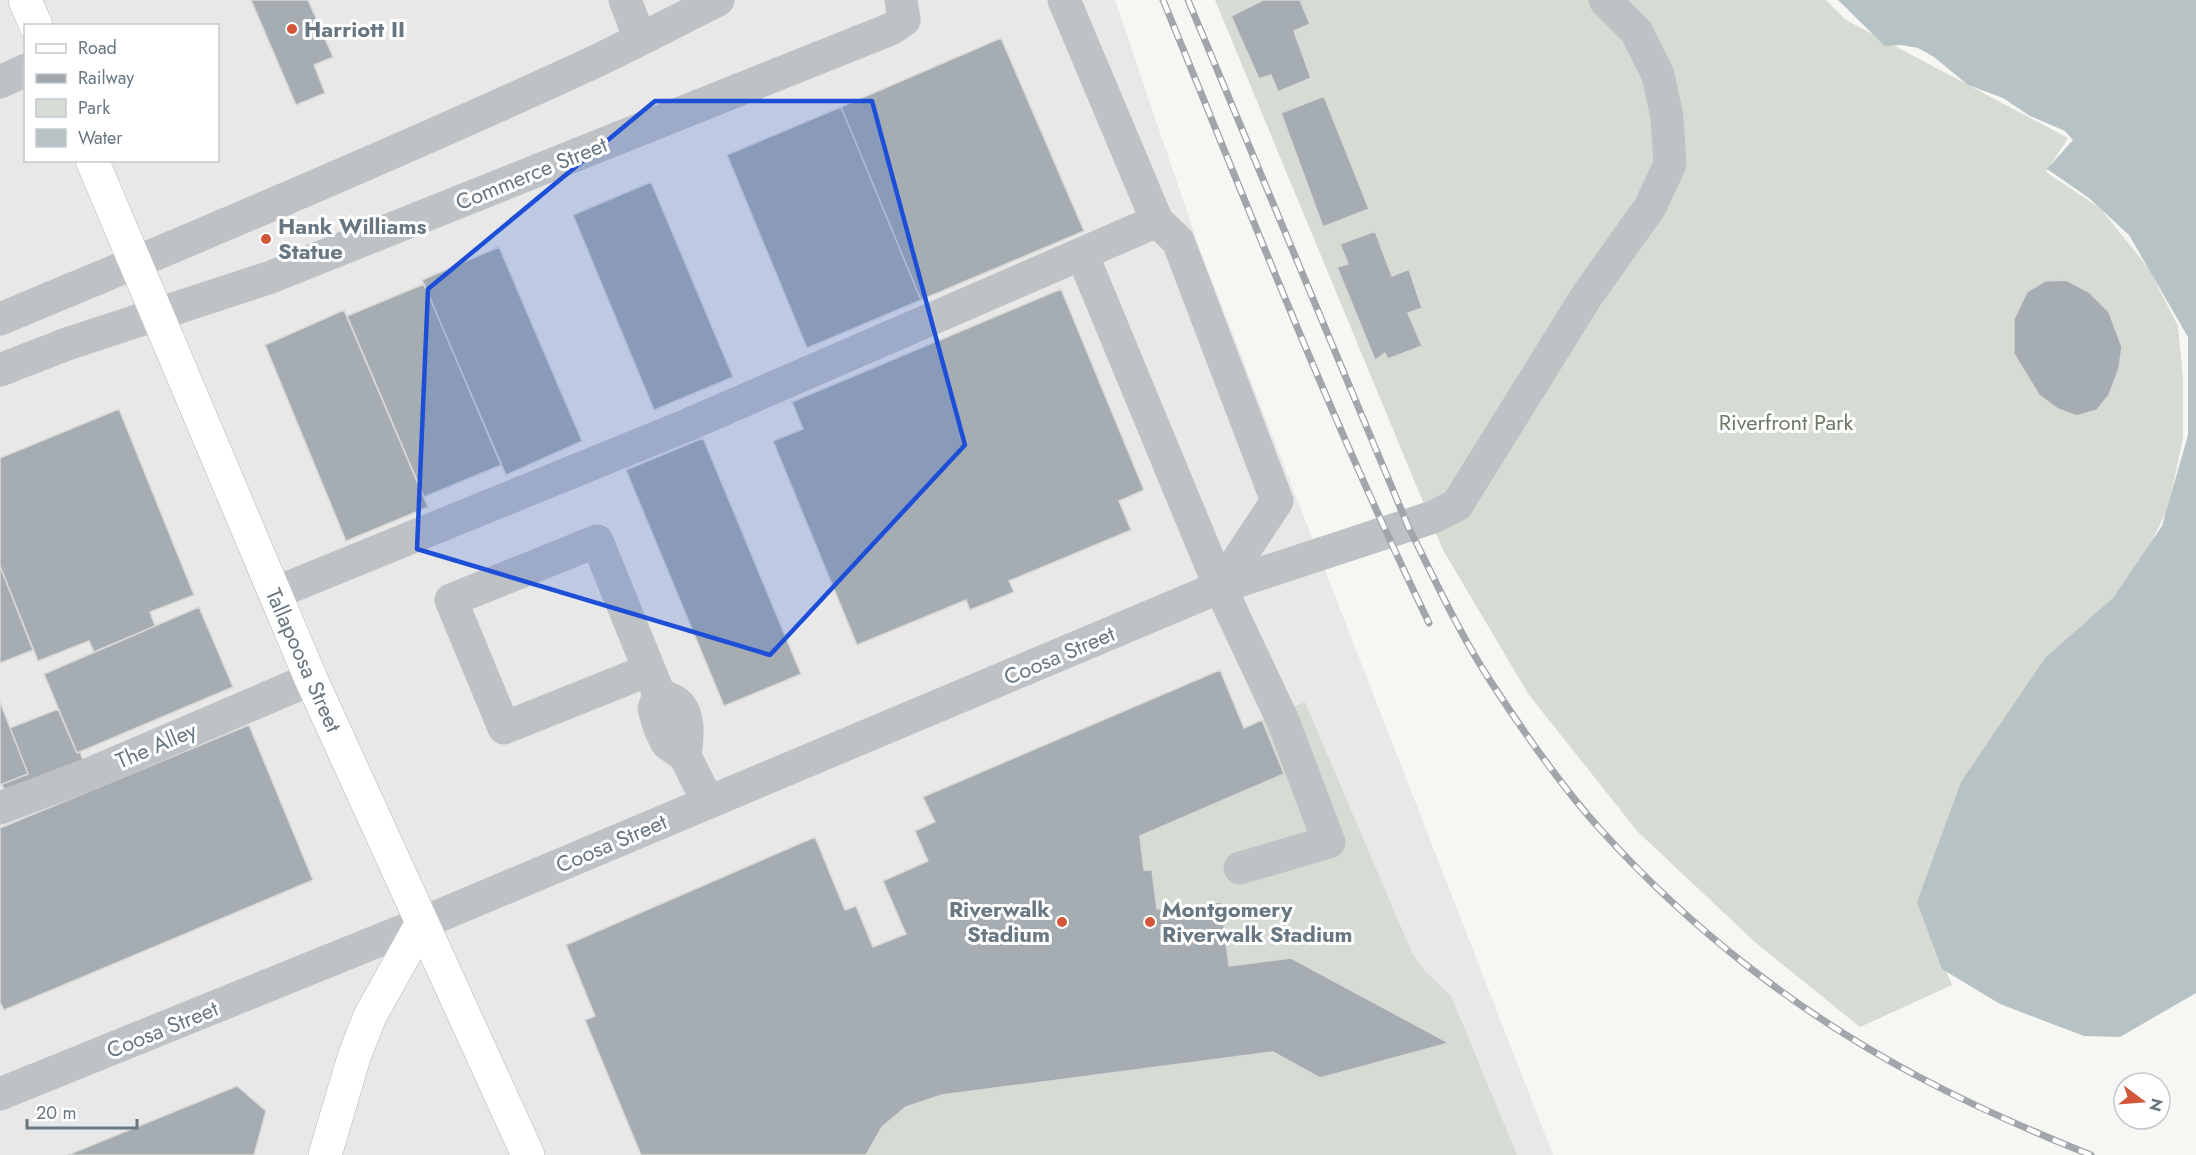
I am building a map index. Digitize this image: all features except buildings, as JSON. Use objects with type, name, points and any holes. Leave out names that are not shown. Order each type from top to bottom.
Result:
[{"type":"main road","points":[[25,0],[35,24]]},
{"type":"main road","name":"Tallapoosa Street","points":[[93,162],[311,679],[528,1155]]},
{"type":"main road","points":[[325,1155],[354,1057],[370,1016],[422,923]]},
{"type":"street","points":[[625,0],[640,39]]},
{"type":"street","points":[[0,319],[534,89],[640,39],[664,12],[718,0]]},
{"type":"street","name":"Commerce Street","points":[[0,370],[46,351],[271,277],[891,29],[904,20],[901,0]]},
{"type":"street","points":[[1064,0],[1157,221],[1178,241],[1277,501],[1220,587]]},
{"type":"street","name":"Coosa Street","points":[[0,1094],[422,923],[1220,587],[1424,520],[1457,506],[1586,297],[1650,207],[1670,164],[1667,117],[1658,75],[1636,31],[1605,0]]},
{"type":"street","points":[[0,82],[24,71]]},
{"type":"street","points":[[275,593],[694,423],[1157,221]]},
{"type":"street","points":[[1082,254],[1220,587],[1283,721],[1329,842],[1240,868]]},
{"type":"street","points":[[654,682],[504,728],[451,600],[597,541],[654,682],[654,709],[660,729],[667,743],[685,756],[708,802]]},
{"type":"street","name":"The Alley","points":[[0,808],[92,773],[311,679]]},
{"type":"highlighted area","points":[[655,101],[872,101],[965,445],[770,655],[417,549],[428,289]]},
{"type":"shaded area","points":[[0,0],[1115,0],[1200,250],[1553,1155],[0,1155]]},
{"type":"green space","name":"Riverfront Park","points":[[1215,0],[1826,0],[1846,20],[2068,138],[2046,172],[2100,208],[2149,269],[2178,326],[2183,379],[2183,439],[2168,509],[2141,562],[1929,930],[1952,985],[1860,1027],[1756,943],[1638,832],[1529,695],[1443,550]]},
{"type":"green space","name":"Montgomery Riverwalk Stadium","points":[[1220,670],[1244,728],[1305,702],[1412,953],[1425,971],[1451,996],[1517,1155],[641,1155],[585,1020],[595,1016],[566,945],[815,837],[845,910],[856,906],[873,946],[906,934],[883,881],[928,861],[915,831],[934,822],[923,797]]},
{"type":"water","points":[[1838,0],[2196,0],[2196,993],[2120,1037],[2084,1036],[2000,1004],[1942,969],[1917,902],[1961,782],[2045,658],[2113,598],[2162,526],[2188,435],[2188,337],[2129,235],[2089,198],[2047,169],[2073,140],[2065,131],[2030,116],[2003,98],[1968,85],[1934,57],[1918,48],[1901,45],[1885,46]]},
{"type":"railway","points":[[1163,0],[1324,392],[1429,623]]},
{"type":"railway","points":[[1188,0],[1408,526],[1479,663],[1529,739],[1571,795],[1600,829],[1671,901],[1709,935],[1790,998],[1833,1027],[1921,1078],[2005,1119],[2091,1155]]},
{"type":"place","name":"Harriott II","points":[[292,29]]},
{"type":"place","name":"Hank Williams Statue","points":[[266,239]]},
{"type":"place","name":"Riverwalk Stadium","points":[[1062,922]]},
{"type":"place","name":"Montgomery Riverwalk Stadium","points":[[1150,922]]}]
